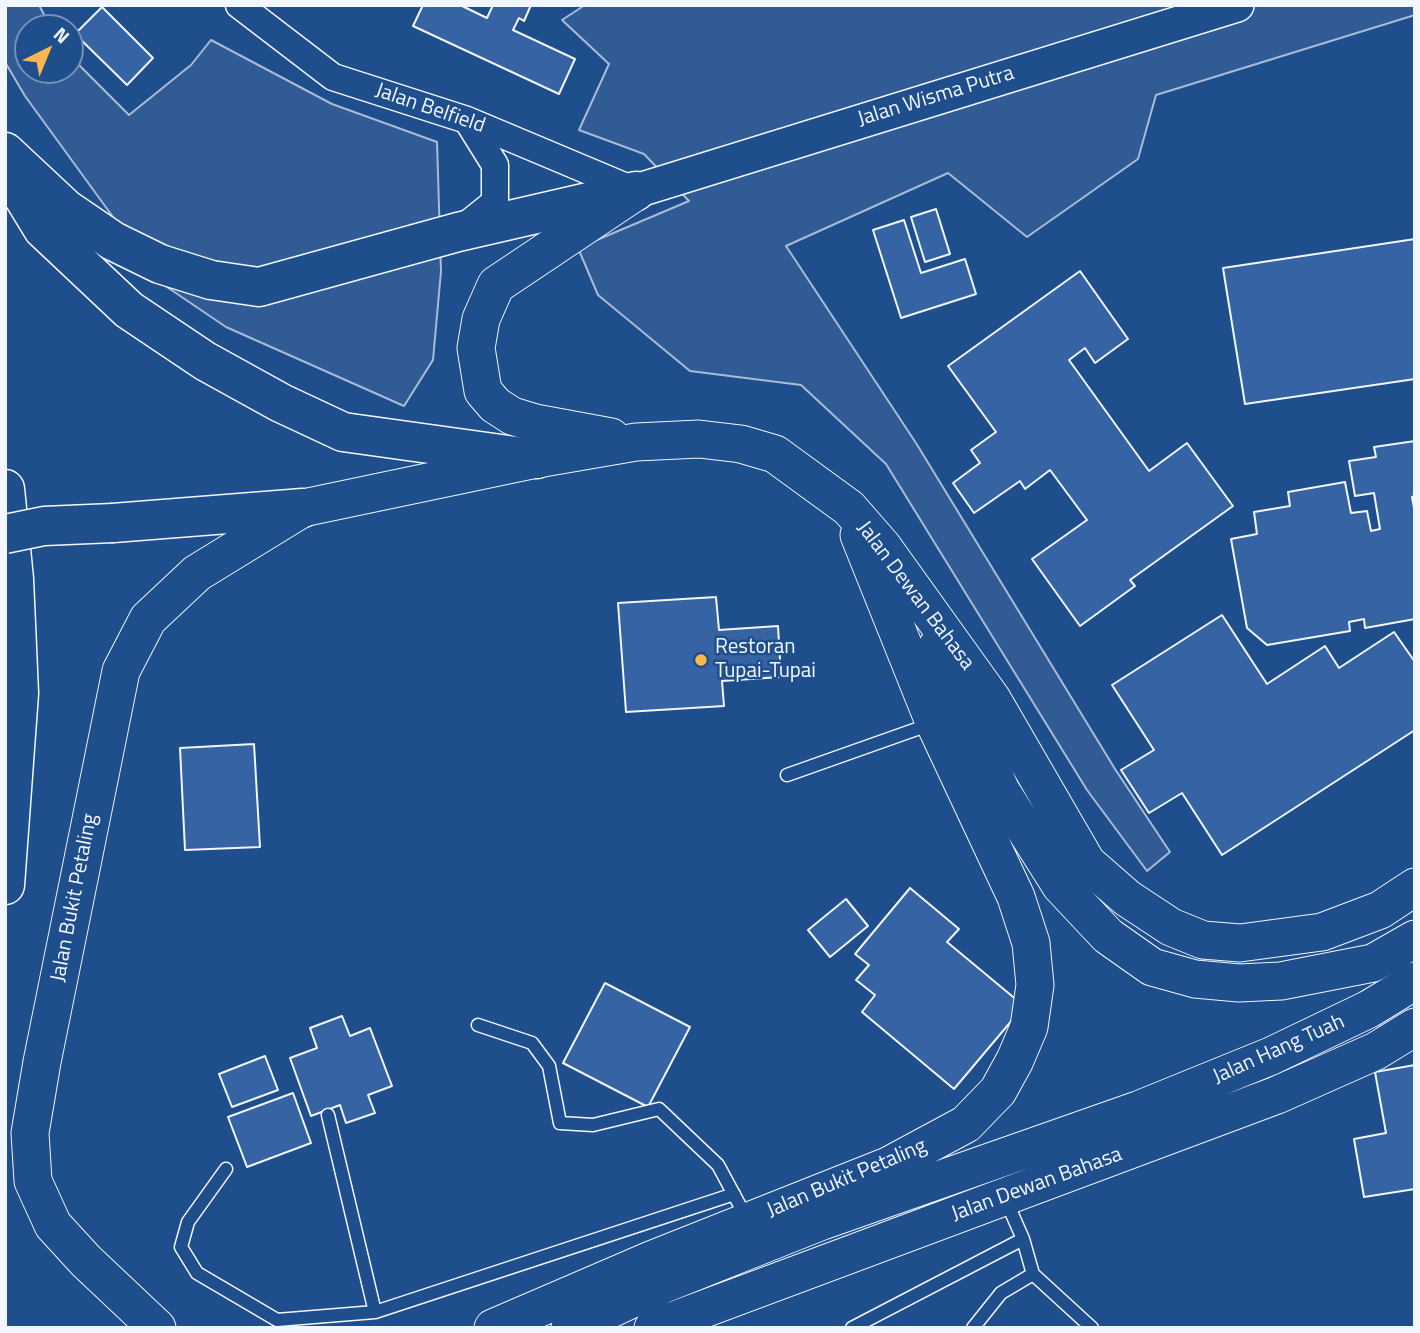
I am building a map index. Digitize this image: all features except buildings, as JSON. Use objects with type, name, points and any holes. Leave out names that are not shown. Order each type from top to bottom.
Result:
[{"type":"main road","points":[[5,152],[66,209],[113,241],[160,264],[211,280],[259,287],[458,232],[636,191]]},
{"type":"main road","points":[[5,167],[43,229],[129,310],[215,367],[343,432],[537,459]]},
{"type":"main road","points":[[636,191],[496,285],[481,318],[477,348],[482,391],[495,405],[512,416],[636,442]]},
{"type":"main road","name":"Jalan Dewan Bahasa","points":[[303,508],[537,459],[636,442],[699,439],[741,444],[775,454],[800,469],[849,508],[909,582],[992,699],[1087,863],[1127,898],[1171,927],[1203,940],[1240,943],[1282,940],[1322,932],[1380,910],[1415,887]]},
{"type":"main road","points":[[5,489],[14,579],[19,693],[5,885]]},
{"type":"main road","points":[[5,534],[44,526],[303,508]]},
{"type":"main road","name":"Jalan Bukit Petaling","points":[[157,1328],[86,1261],[53,1225],[33,1181],[30,1133],[42,1062],[121,671],[148,619],[197,573],[303,508]]},
{"type":"main road","name":"Jalan Bukit Petaling","points":[[493,1328],[741,1207],[888,1166],[966,1124],[998,1091],[1029,1027],[1035,985],[1031,943],[1016,897],[934,722],[849,508]]},
{"type":"main road","points":[[909,582],[1000,791],[1061,886],[1108,936],[1152,967],[1195,979],[1239,983],[1281,981],[1373,963],[1415,939]]},
{"type":"main road","name":"Jalan Hang Tuah","points":[[1138,1110],[1271,1056],[1368,1009],[1415,981]]},
{"type":"main road","name":"Jalan Dewan Bahasa","points":[[668,1325],[1277,1095],[1376,1051],[1415,1027]]},
{"type":"main road","name":"Jalan Dewan Bahasa","points":[[570,1328],[664,1284],[822,1221],[1138,1110]]},
{"type":"main road","points":[[519,1328],[664,1284]]},
{"type":"street","name":"Jalan Belfield","points":[[239,5],[333,77],[467,120],[636,191]]},
{"type":"street","name":"Jalan Wisma Putra","points":[[636,191],[1237,5]]},
{"type":"street","points":[[458,232],[495,202],[495,165],[467,120]]},
{"type":"lane","points":[[787,775],[934,722]]},
{"type":"lane","points":[[226,1169],[188,1222],[181,1247],[197,1273],[277,1320],[375,1312],[741,1207],[718,1165],[659,1110],[593,1125],[560,1123],[549,1066],[532,1043],[478,1025]]},
{"type":"lane","points":[[328,1115],[375,1312]]},
{"type":"lane","points":[[1004,1197],[1023,1239],[1033,1274],[1092,1328]]},
{"type":"lane","points":[[852,1328],[1023,1239]]},
{"type":"lane","points":[[973,1328],[1001,1293],[1033,1274]]},
{"type":"shaded area","points":[[5,5],[39,5],[44,14],[14,14],[14,77],[5,62]]},
{"type":"shaded area","points":[[585,5],[1415,5],[1415,15],[1156,95],[1138,159],[1027,237],[948,173],[786,246],[916,443],[1115,769],[1170,852],[1147,871],[1087,790],[886,464],[801,385],[690,371],[598,295],[578,248],[689,201],[644,154],[579,130],[609,64],[562,20]]},
{"type":"shaded area","points":[[211,40],[332,104],[437,142],[441,271],[433,360],[404,406],[226,327],[161,283],[18,84],[84,84],[84,70],[129,115],[191,65]]},
{"type":"place","name":"Restoran Tupai-Tupai","points":[[701,660]]}]
